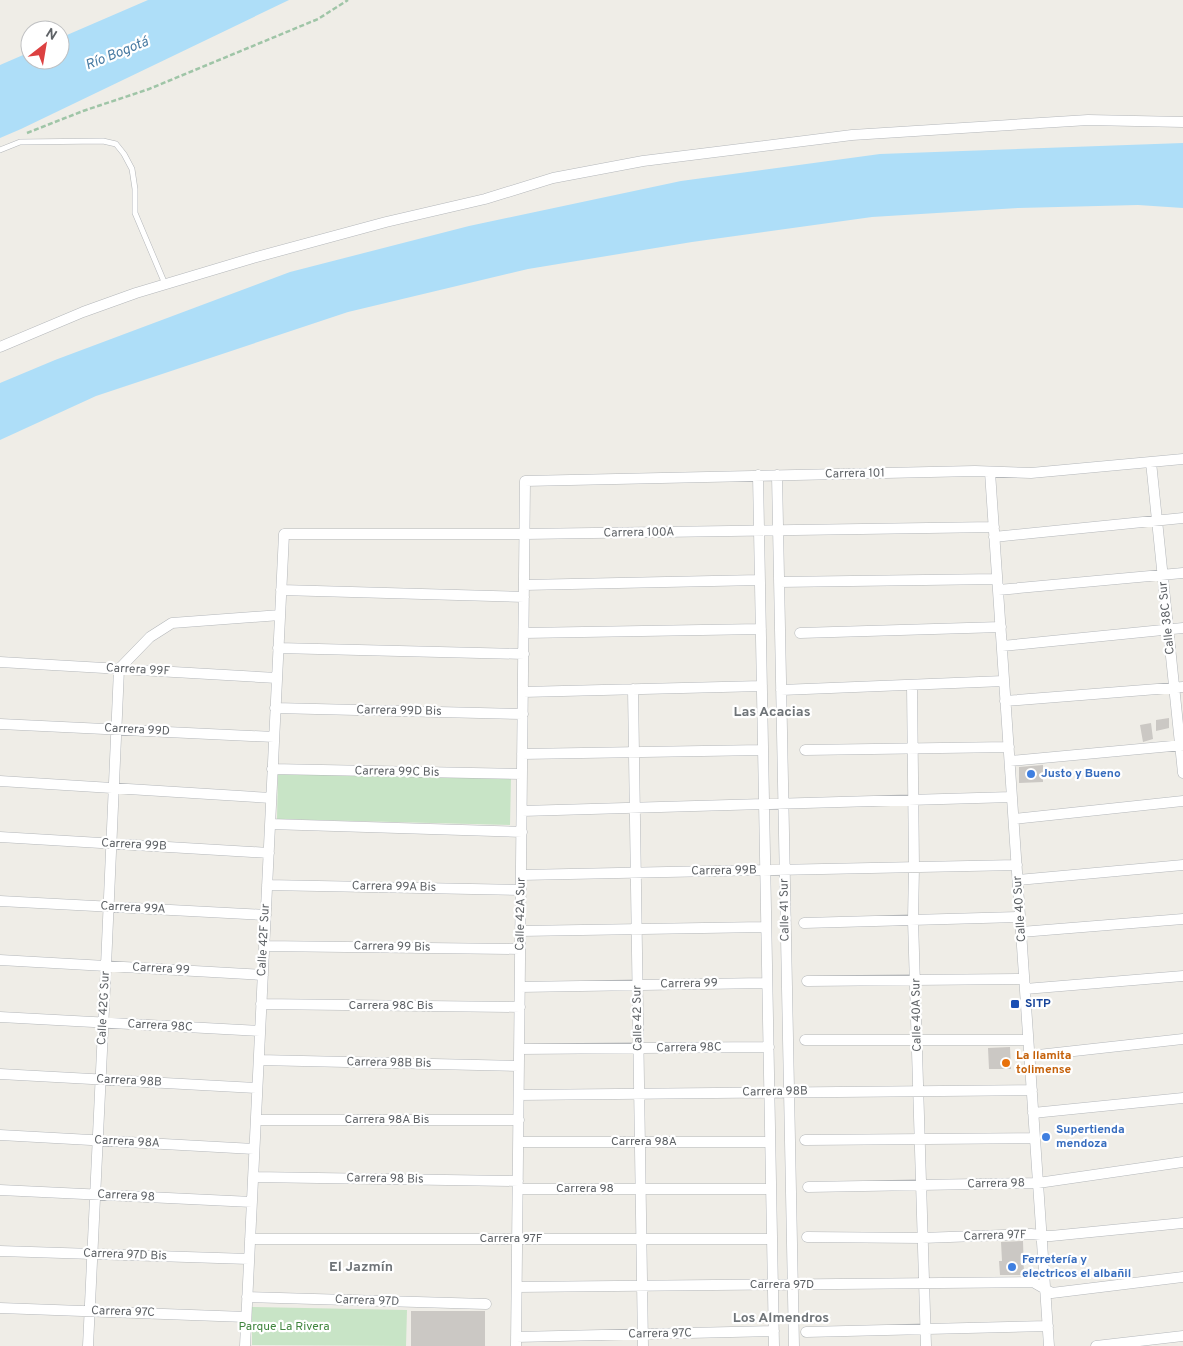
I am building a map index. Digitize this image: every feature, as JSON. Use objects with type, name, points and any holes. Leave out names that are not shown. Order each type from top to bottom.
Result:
[{"type":"street","points":[[0,347],[83,312],[165,284],[386,222],[485,199],[554,178],[643,161],[890,132],[1088,120],[1183,122]]},
{"type":"street","name":"Carrera 101","points":[[526,481],[758,475],[1031,473],[1183,458]]},
{"type":"street","name":"Calle 38C Sur","points":[[1150,462],[1168,629],[1179,687],[1183,774]]},
{"type":"street","name":"Calle 40 Sur","points":[[990,472],[1049,1346]]},
{"type":"street","name":"Calle 41 Sur","points":[[758,475],[774,1346]]},
{"type":"street","name":"Calle 41 Sur","points":[[777,475],[794,1346]]},
{"type":"street","name":"Calle 42A Sur","points":[[516,1342],[526,481]]},
{"type":"street","name":"Carrera 100A","points":[[284,534],[525,534],[759,531],[994,532],[1183,518]]},
{"type":"street","name":"Calle 42F Sur","points":[[245,1346],[284,534]]},
{"type":"street","points":[[779,582],[998,584],[1183,573]]},
{"type":"street","points":[[524,585],[760,580]]},
{"type":"street","points":[[281,590],[524,597]]},
{"type":"street","points":[[118,669],[150,637],[172,623],[280,615]]},
{"type":"street","points":[[800,634],[1000,627]]},
{"type":"street","points":[[1002,646],[1183,628]]},
{"type":"street","points":[[524,633],[761,629]]},
{"type":"street","points":[[278,648],[524,654]]},
{"type":"street","name":"Carrera 99F","points":[[0,662],[277,678]]},
{"type":"street","name":"Calle 42G Sur","points":[[88,1346],[112,844],[118,669]]},
{"type":"street","points":[[781,690],[1004,681]]},
{"type":"street","name":"Calle 40A Sur","points":[[912,685],[913,920],[926,1346]]},
{"type":"street","points":[[523,692],[762,686]]},
{"type":"street","points":[[1006,701],[1179,687]]},
{"type":"street","name":"Calle 42 Sur","points":[[633,689],[643,1346]]},
{"type":"street","name":"Carrera 99D Bis","points":[[276,708],[523,714]]},
{"type":"street","name":"Carrera 99D","points":[[0,724],[274,737]]},
{"type":"street","points":[[1010,761],[1182,745]]},
{"type":"street","points":[[805,750],[1009,748]]},
{"type":"street","points":[[522,754],[763,750]]},
{"type":"street","name":"Carrera 99C Bis","points":[[272,769],[522,774]]},
{"type":"street","points":[[0,781],[271,798]]},
{"type":"street","points":[[522,811],[1012,797]]},
{"type":"street","points":[[1014,819],[1183,801]]},
{"type":"street","points":[[270,824],[522,832]]},
{"type":"street","name":"Carrera 99B","points":[[0,837],[268,852]]},
{"type":"street","points":[[1018,880],[1183,864]]},
{"type":"street","name":"Carrera 99B","points":[[521,875],[1016,865]]},
{"type":"street","name":"Carrera 99A Bis","points":[[267,885],[521,890]]},
{"type":"street","name":"Carrera 99A","points":[[0,901],[266,915]]},
{"type":"street","points":[[804,923],[1020,917]]},
{"type":"street","points":[[1021,932],[1183,919]]},
{"type":"street","points":[[521,931],[766,927]]},
{"type":"street","name":"Carrera 99 Bis","points":[[264,946],[520,948]]},
{"type":"street","name":"Carrera 99","points":[[0,960],[263,975]]},
{"type":"street","points":[[807,981],[916,980],[1025,984],[1183,976]]},
{"type":"street","name":"Carrera 99","points":[[520,986],[768,983]]},
{"type":"street","name":"Carrera 98C Bis","points":[[261,1004],[520,1007]]},
{"type":"street","name":"Carrera 98C","points":[[0,1017],[260,1031]]},
{"type":"street","points":[[1030,1056],[1183,1039]]},
{"type":"street","points":[[805,1040],[1028,1040]]},
{"type":"street","name":"Carrera 98C","points":[[520,1050],[769,1047]]},
{"type":"street","name":"Carrera 98B Bis","points":[[259,1060],[519,1066]]},
{"type":"street","name":"Carrera 98B","points":[[0,1074],[257,1088]]},
{"type":"street","name":"Carrera 98B","points":[[519,1095],[1032,1090]]},
{"type":"street","points":[[1033,1113],[1183,1098]]},
{"type":"street","name":"Carrera 98A Bis","points":[[256,1120],[519,1120]]},
{"type":"street","name":"Carrera 98A","points":[[0,1135],[254,1148]]},
{"type":"street","points":[[805,1140],[1035,1138]]},
{"type":"street","name":"Carrera 98A","points":[[518,1142],[770,1142]]},
{"type":"street","name":"Carrera 98","points":[[808,1187],[1038,1183],[1183,1162]]},
{"type":"street","name":"Carrera 98 Bis","points":[[253,1177],[518,1185]]},
{"type":"street","name":"Carrera 98","points":[[518,1185],[640,1189],[771,1189]]},
{"type":"street","name":"Carrera 98","points":[[0,1190],[252,1202]]},
{"type":"street","name":"Carrera 97F","points":[[806,1237],[1051,1236],[1183,1223]]},
{"type":"street","name":"Carrera 97F","points":[[250,1238],[772,1239]]},
{"type":"street","name":"Carrera 97D Bis","points":[[0,1251],[249,1259]]},
{"type":"street","name":"Carrera 97D","points":[[517,1288],[1033,1282],[1052,1293],[1183,1277]]},
{"type":"street","name":"Carrera 97D","points":[[247,1297],[486,1304]]},
{"type":"street","name":"Carrera 97C","points":[[0,1308],[246,1317]]},
{"type":"street","points":[[806,1332],[1048,1326]]},
{"type":"street","name":"Carrera 97C","points":[[516,1342],[643,1334],[774,1331]]},
{"type":"street","points":[[1096,1346],[1183,1336]]},
{"type":"lane","points":[[0,150],[20,142],[104,140],[116,144],[132,169],[135,189],[135,214],[165,284]]},
{"type":"path","points":[[24,134],[148,89],[318,19],[348,0]]},
{"type":"green space","points":[[278,772],[511,778],[510,825],[277,819]]},
{"type":"green space","name":"Parque La Rivera","points":[[252,1307],[407,1310],[406,1346],[252,1345]]},
{"type":"water","name":"Río Bogotá","points":[[148,0],[289,0],[0,138],[0,65],[20,56],[20,70],[70,70],[70,34]]},
{"type":"water","points":[[1183,143],[1183,208],[1138,205],[1018,208],[872,217],[692,242],[528,269],[348,312],[96,396],[0,440],[0,383],[55,360],[290,272],[469,226],[681,181],[880,154]]},
{"type":"building","points":[[1169,718],[1169,728],[1156,731],[1156,720]]},
{"type":"building","points":[[1151,723],[1153,739],[1143,742],[1140,725]]},
{"type":"building","name":"Justo y Bueno","points":[[1043,765],[1043,782],[1019,783],[1019,767]]},
{"type":"building","points":[[1010,1047],[1011,1069],[989,1069],[988,1048]]},
{"type":"building","points":[[1023,1241],[1024,1275],[1000,1275],[999,1261],[1002,1261],[1001,1242]]},
{"type":"building","points":[[411,1311],[485,1311],[485,1346],[411,1346]]},
{"type":"place","name":"Justo y Bueno","points":[[1031,774]]},
{"type":"place","name":"SITP","points":[[1015,1004]]},
{"type":"place","name":"La llamita tolimense","points":[[1006,1063]]},
{"type":"place","name":"Supertienda mendoza","points":[[1046,1137]]},
{"type":"place","name":"Ferretería y electricos el albañil","points":[[1012,1267]]},
{"type":"district","name":"Las Acacias","points":[[772,712]]},
{"type":"district","name":"El Jazmín","points":[[361,1267]]},
{"type":"district","name":"Los Almendros","points":[[781,1318]]}]
